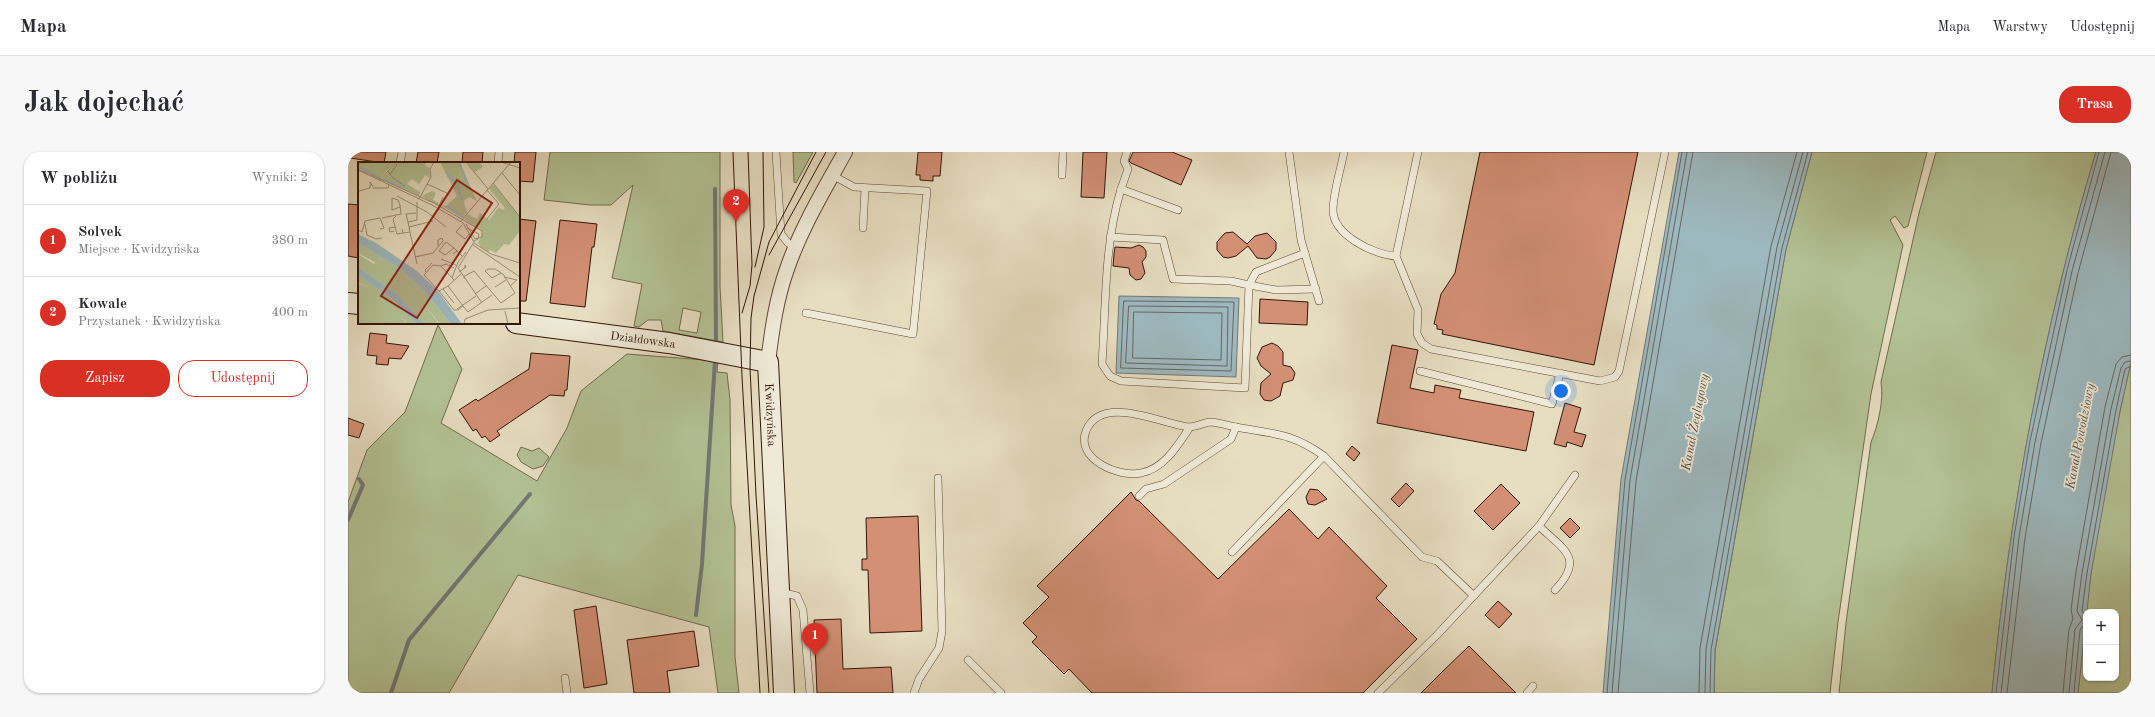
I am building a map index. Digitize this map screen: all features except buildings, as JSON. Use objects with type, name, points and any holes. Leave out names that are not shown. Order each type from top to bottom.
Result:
[{"type":"street","name":"Kwidzyńska","points":[[784,693],[768,362],[774,314],[783,281],[796,247],[845,152]]},
{"type":"street","points":[[348,303],[358,304]]},
{"type":"street","name":"Działdowska","points":[[520,324],[669,343],[768,362]]},
{"type":"lane","points":[[400,162],[402,152]]},
{"type":"lane","points":[[498,162],[499,152]]},
{"type":"lane","points":[[776,152],[781,234],[788,243],[796,247]]},
{"type":"lane","points":[[1062,175],[1063,152]]},
{"type":"lane","points":[[1127,152],[1124,161],[1128,169],[1114,211],[1110,237],[1102,364],[1106,372],[1114,378],[1121,381],[1245,388],[1249,285],[1256,272],[1305,253]]},
{"type":"lane","points":[[1289,152],[1301,240],[1319,301]]},
{"type":"lane","points":[[1344,152],[1333,210],[1336,221],[1346,233],[1366,249],[1396,256]]},
{"type":"lane","points":[[1418,152],[1396,256],[1418,310],[1416,326],[1417,334],[1422,343],[1431,349],[1600,381],[1615,377],[1620,371],[1665,152]]},
{"type":"lane","points":[[806,313],[913,334],[928,191],[854,187],[832,175]]},
{"type":"lane","points":[[863,228],[865,188]]},
{"type":"lane","points":[[1122,189],[1178,210]]},
{"type":"lane","points":[[1110,237],[1163,240],[1173,279],[1232,281],[1276,290],[1316,289]]},
{"type":"lane","points":[[1420,371],[1552,404],[1560,373]]},
{"type":"lane","points":[[1190,427],[1175,450],[1162,462],[1141,473],[1127,473],[1102,466],[1094,461],[1087,451],[1084,440],[1086,431],[1092,422],[1101,415],[1115,412],[1190,427],[1210,422],[1287,435],[1306,443],[1324,456],[1422,557],[1437,561],[1474,596]]},
{"type":"lane","points":[[1139,496],[1146,489],[1164,484],[1231,438],[1236,427]]},
{"type":"lane","points":[[1232,552],[1324,456]]},
{"type":"lane","points":[[1378,693],[1474,596],[1540,526],[1575,475]]},
{"type":"lane","points":[[914,693],[919,679],[939,648],[942,631],[938,478]]},
{"type":"lane","points":[[1540,526],[1564,550],[1571,564],[1569,574],[1555,590]]},
{"type":"lane","points":[[779,592],[797,596],[800,603],[810,693]]},
{"type":"lane","points":[[968,660],[1001,693]]},
{"type":"lane","points":[[565,678],[567,693]]},
{"type":"lane","points":[[1527,693],[1533,686]]},
{"type":"green space","points":[[550,152],[720,152],[720,287],[723,342],[663,331],[661,320],[648,320],[639,327],[634,326],[642,284],[612,278],[633,185],[611,205],[590,205],[544,200]],"holes":[[[683,308],[701,312],[697,333],[679,330]]]},
{"type":"green space","points":[[793,152],[813,152],[796,183],[794,182]]},
{"type":"green space","points":[[1812,152],[1927,152],[1908,226],[1904,228],[1895,216],[1890,220],[1903,245],[1871,394],[1838,622],[1830,693],[1714,693],[1715,651],[1786,249]]},
{"type":"green space","points":[[1936,152],[2096,152],[2060,285],[2031,420],[2008,556],[1992,693],[1839,693],[1846,623],[1871,442],[1878,421],[1881,405],[1881,382],[1919,213]]},
{"type":"green space","points":[[438,325],[462,369],[441,423],[537,481],[567,428],[581,391],[627,354],[718,361],[717,372],[727,373],[730,400],[731,505],[735,526],[735,657],[739,693],[718,693],[709,627],[518,575],[449,693],[348,693],[348,502],[367,450],[405,412]]},
{"type":"green space","points":[[2131,362],[2131,693],[2078,693],[2083,644],[2083,681],[2119,681],[2119,609],[2086,609],[2105,486]]},
{"type":"green space","points":[[521,447],[532,451],[539,448],[549,457],[543,466],[533,469],[521,462],[517,455]]},
{"type":"water","name":"Kanał Żeglugowy","points":[[1679,152],[1812,152],[1786,249],[1715,650],[1714,693],[1603,693],[1621,479]]},
{"type":"water","name":"Kanał Powodziowy","points":[[2096,152],[2131,152],[2131,362],[2120,411],[2091,574],[2087,609],[2083,609],[2083,647],[2078,693],[1992,693],[2008,556],[2031,420],[2060,285]]},
{"type":"water","points":[[1119,296],[1239,298],[1236,377],[1116,373]]},
{"type":"waterway","points":[[715,189],[716,340]]},
{"type":"waterway","points":[[696,615],[702,564],[715,361]]},
{"type":"waterway","points":[[348,520],[363,485],[359,479]]},
{"type":"waterway","points":[[391,693],[409,640],[530,494]]},
{"type":"waterway","points":[[348,691],[354,693]]},
{"type":"tram line","points":[[733,152],[742,377],[760,693]]},
{"type":"tram line","points":[[742,313],[750,286],[752,265],[748,152]]},
{"type":"tram line","points":[[755,267],[764,227],[763,152]]},
{"type":"tram line","points":[[769,693],[756,495],[750,368],[751,318],[754,296],[769,242],[816,152]]},
{"type":"tram line","points":[[769,255],[826,152]]},
{"type":"place","name":"Kowale","points":[[736,222]]},
{"type":"place","name":"Solvek","points":[[815,656]]}]
